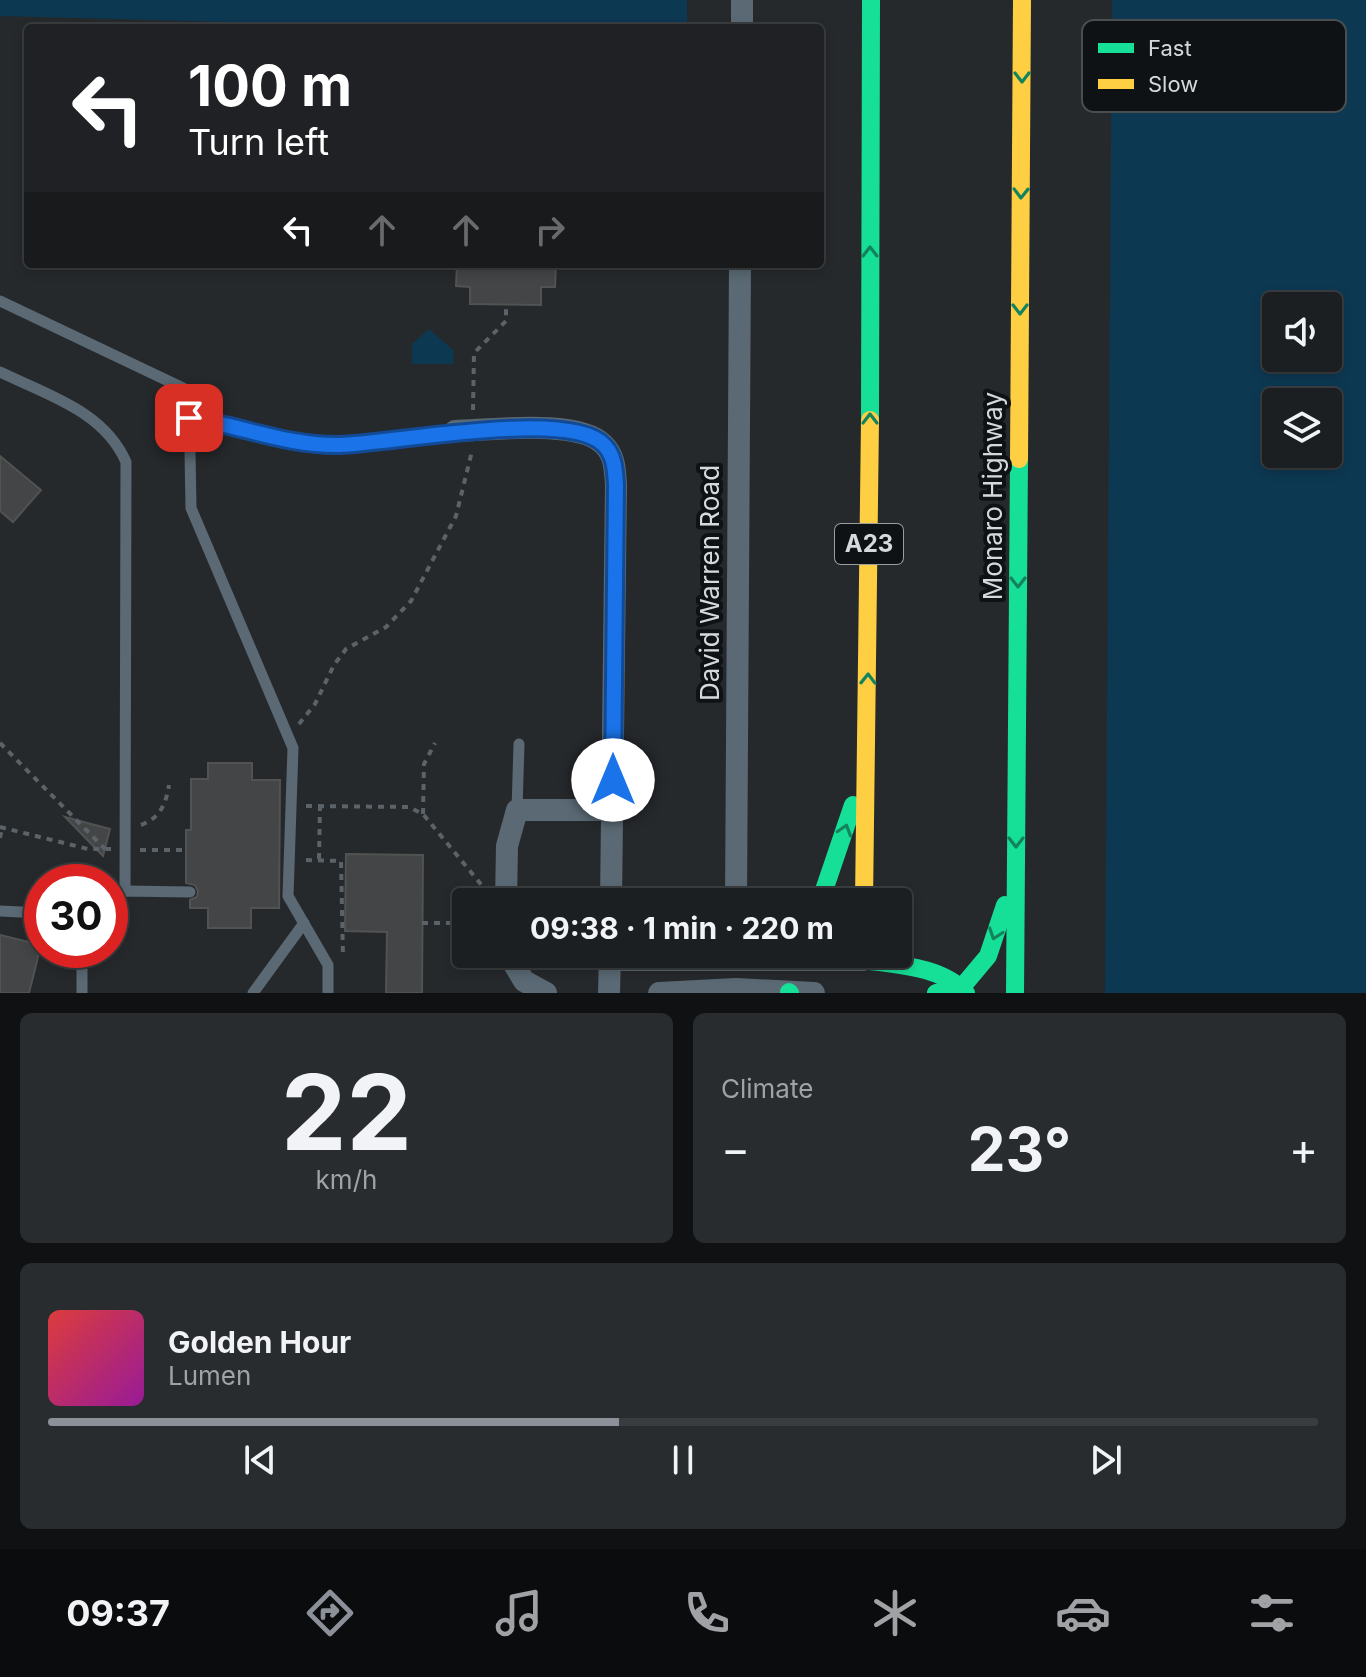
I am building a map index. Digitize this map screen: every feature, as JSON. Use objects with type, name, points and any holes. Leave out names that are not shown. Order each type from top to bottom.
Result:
[{"type":"highway","name":"A23","points":[[864,888],[871,0]]},
{"type":"highway","name":"Monaro Highway","points":[[1015,993],[1022,0]]},
{"type":"highway","points":[[827,888],[867,757]]},
{"type":"highway","points":[[936,993],[964,990],[988,956],[1016,874]]},
{"type":"highway","points":[[893,968],[932,972],[964,990]]},
{"type":"street","points":[[742,0],[742,24]]},
{"type":"street","name":"David Warren Road","points":[[736,888],[740,268]]},
{"type":"street","points":[[464,431],[570,430],[589,435],[604,445],[614,461],[611,888]]},
{"type":"street","points":[[506,888],[507,846],[517,810],[613,810]]},
{"type":"street","points":[[516,968],[524,981],[546,993]]},
{"type":"street","points":[[609,993],[610,968]]},
{"type":"street","points":[[736,968],[736,989]]},
{"type":"street","points":[[659,993],[736,989],[814,993]]},
{"type":"lane","points":[[0,301],[183,388],[189,395],[191,508],[293,748],[288,896],[328,965],[328,993]]},
{"type":"lane","points":[[0,372],[98,423],[117,441],[126,462],[125,864]]},
{"type":"lane","points":[[189,418],[223,423],[278,439],[337,445],[464,431]]},
{"type":"lane","points":[[517,810],[519,744]]},
{"type":"lane","points":[[128,891],[190,892]]},
{"type":"lane","points":[[0,911],[24,912]]},
{"type":"lane","points":[[253,993],[304,923]]},
{"type":"lane","points":[[82,968],[82,993]]},
{"type":"path","points":[[289,738],[315,704],[338,657],[356,642],[395,621],[411,601],[456,516],[470,469],[464,431],[474,353],[506,321],[506,309]]},
{"type":"path","points":[[0,743],[105,849]]},
{"type":"path","points":[[423,814],[424,764],[435,743]]},
{"type":"path","points":[[123,829],[152,821],[167,799],[169,785]]},
{"type":"path","points":[[290,805],[409,807],[423,814],[482,888]]},
{"type":"path","points":[[319,860],[320,806]]},
{"type":"path","points":[[0,838],[1,827],[88,849],[186,850]]},
{"type":"path","points":[[288,860],[341,861],[343,964]]},
{"type":"path","points":[[422,923],[452,923]]},
{"type":"shaded area","points":[[0,0],[687,0],[687,24],[304,24],[0,16]]},
{"type":"shaded area","points":[[1112,0],[1366,0],[1366,993],[1105,993],[1111,112],[1346,112],[1346,20],[1112,20]]},
{"type":"shaded area","points":[[429,329],[454,351],[453,364],[412,364],[412,344]]},
{"type":"building","points":[[457,268],[556,268],[555,287],[541,287],[541,305],[470,304],[470,287],[456,286]]},
{"type":"building","points":[[0,456],[41,490],[13,522],[0,511]]},
{"type":"building","points":[[208,763],[252,763],[252,780],[280,780],[279,908],[251,908],[251,928],[208,928],[208,908],[190,908],[190,900],[197,897],[198,891],[195,885],[186,883],[186,830],[191,830],[191,779],[208,779]]},
{"type":"building","points":[[65,817],[110,829],[103,856]]},
{"type":"building","points":[[346,854],[423,855],[422,993],[386,993],[387,932],[345,931]]},
{"type":"building","points":[[0,935],[24,941],[24,968],[35,968],[29,993],[0,993]]},
{"type":"traffic: fast","points":[[870,420],[871,0]]},
{"type":"traffic: fast","points":[[1015,993],[1019,459]]},
{"type":"traffic: fast","points":[[825,888],[853,805]]},
{"type":"traffic: fast","points":[[936,993],[962,987],[988,956],[1005,905]]},
{"type":"traffic: fast","points":[[912,968],[944,977],[966,993]]},
{"type":"traffic: slow","points":[[1019,459],[1022,0]]},
{"type":"traffic: slow","points":[[864,888],[870,420]]},
{"type":"route","points":[[189,418],[223,423],[278,439],[337,445],[384,442],[455,431],[570,430],[589,435],[604,445],[614,461],[616,485],[613,780]]}]
